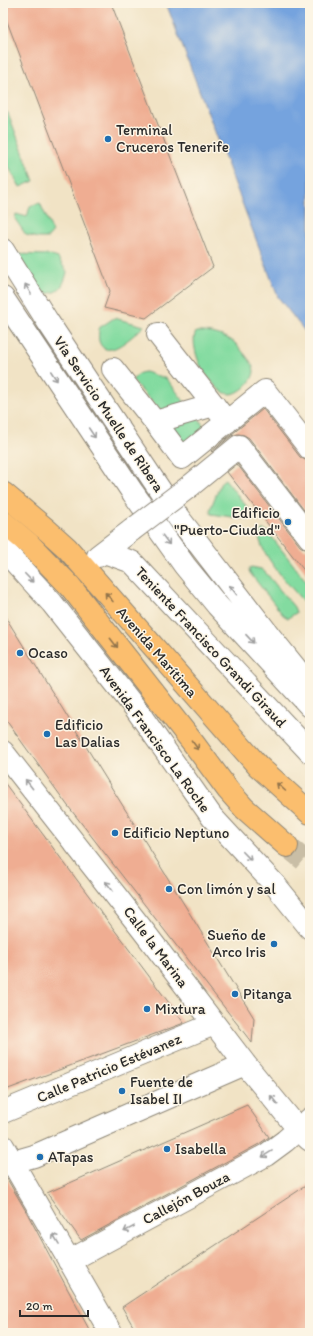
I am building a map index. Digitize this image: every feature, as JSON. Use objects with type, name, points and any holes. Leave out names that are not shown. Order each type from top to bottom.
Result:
[{"type":"main road","name":"Avenida Marítima","points":[[3,493],[67,548],[253,761],[310,813]]},
{"type":"main road","name":"Avenida Marítima","points":[[3,522],[29,544],[70,586],[194,744],[228,790],[244,808],[287,846]]},
{"type":"street","name":"Vía Servicio Muelle de Ribera","points":[[3,250],[48,322],[178,517],[310,686]]},
{"type":"street","name":"Vía Servicio Muelle de Ribera","points":[[3,298],[133,493],[185,566],[217,605],[310,706]]},
{"type":"street","points":[[158,334],[227,422]]},
{"type":"street","points":[[113,369],[156,422],[182,458],[265,391],[310,448]]},
{"type":"street","points":[[156,422],[214,405]]},
{"type":"street","name":"Teniente Francisco Grandi Giraud","points":[[310,538],[239,446],[190,486],[101,554],[132,562],[310,752]]},
{"type":"street","name":"Avenida Francisco La Roche","points":[[3,549],[52,603],[136,709],[212,817],[276,886],[310,928]]},
{"type":"street","name":"Calle la Marina","points":[[3,752],[142,929],[245,1064],[306,1130]]},
{"type":"street","name":"Calle Patricio Estévanez","points":[[3,1112],[214,1024]]},
{"type":"street","points":[[111,1333],[6,1157],[34,1156],[245,1064]]},
{"type":"street","name":"Callejón Bouza","points":[[69,1262],[266,1155],[306,1130]]},
{"type":"green space","points":[[3,108],[8,113],[34,181],[20,187],[3,157]]},
{"type":"green space","points":[[40,203],[53,232],[48,238],[38,238],[26,235],[15,219],[16,214],[27,217],[30,206]]},
{"type":"green space","points":[[15,254],[49,255],[58,258],[67,272],[61,287],[53,293],[42,293],[36,289],[25,273]]},
{"type":"green space","points":[[114,318],[144,326],[121,345],[108,349],[103,347],[99,341],[99,328]]},
{"type":"green space","points":[[196,332],[221,335],[237,345],[253,365],[254,370],[252,378],[245,387],[240,391],[231,394],[227,394],[219,390],[201,367],[194,345]]},
{"type":"green space","points":[[145,372],[167,379],[186,404],[162,413],[132,380],[140,373]]},
{"type":"green space","points":[[198,417],[204,427],[185,448],[170,428]]},
{"type":"green space","points":[[225,479],[252,514],[247,519],[211,514],[210,510],[221,482]]},
{"type":"green space","points":[[262,530],[267,531],[310,586],[310,608],[285,580],[265,553],[259,535]]},
{"type":"green space","points":[[251,567],[261,569],[266,573],[294,607],[296,613],[288,618],[283,615],[250,573],[249,570]]},
{"type":"water","points":[[166,3],[310,3],[310,338],[278,297]]},
{"type":"building","name":"Terminal Cruceros Tenerife","points":[[3,3],[111,3],[213,267],[146,318],[104,308],[110,291],[3,11]]},
{"type":"building","points":[[263,409],[300,457],[307,461],[310,465],[310,518],[249,438],[238,434],[231,436],[212,452],[211,451]]},
{"type":"building","points":[[237,464],[300,546],[310,550],[310,578],[227,472]]},
{"type":"building","points":[[3,613],[254,1018],[252,1043],[68,806],[3,716]]},
{"type":"building","points":[[3,781],[184,1023],[3,1091]]},
{"type":"building","points":[[247,1105],[269,1137],[259,1144],[81,1240],[47,1193]]},
{"type":"building","points":[[3,1177],[6,1177],[27,1213],[91,1333],[3,1333]]},
{"type":"building","points":[[310,1183],[310,1333],[137,1333],[122,1307]]},
{"type":"tunnel","points":[[287,846],[310,865]]},
{"type":"place","name":"Terminal Cruceros Tenerife","points":[[108,139]]},
{"type":"place","name":"Edificio \"Puerto-Ciudad\"","points":[[288,522]]},
{"type":"place","name":"Ocaso","points":[[20,653]]},
{"type":"place","name":"Edificio Las Dalias","points":[[47,734]]},
{"type":"place","name":"Edificio Neptuno","points":[[115,833]]},
{"type":"place","name":"Con limón y sal","points":[[169,889]]},
{"type":"place","name":"Sueño de Arco Iris","points":[[274,944]]},
{"type":"place","name":"Pitanga","points":[[235,994]]},
{"type":"place","name":"Mixtura","points":[[147,1009]]},
{"type":"place","name":"Fuente de Isabel II","points":[[122,1091]]},
{"type":"place","name":"Isabella","points":[[167,1149]]},
{"type":"place","name":"ATapas","points":[[40,1157]]}]
